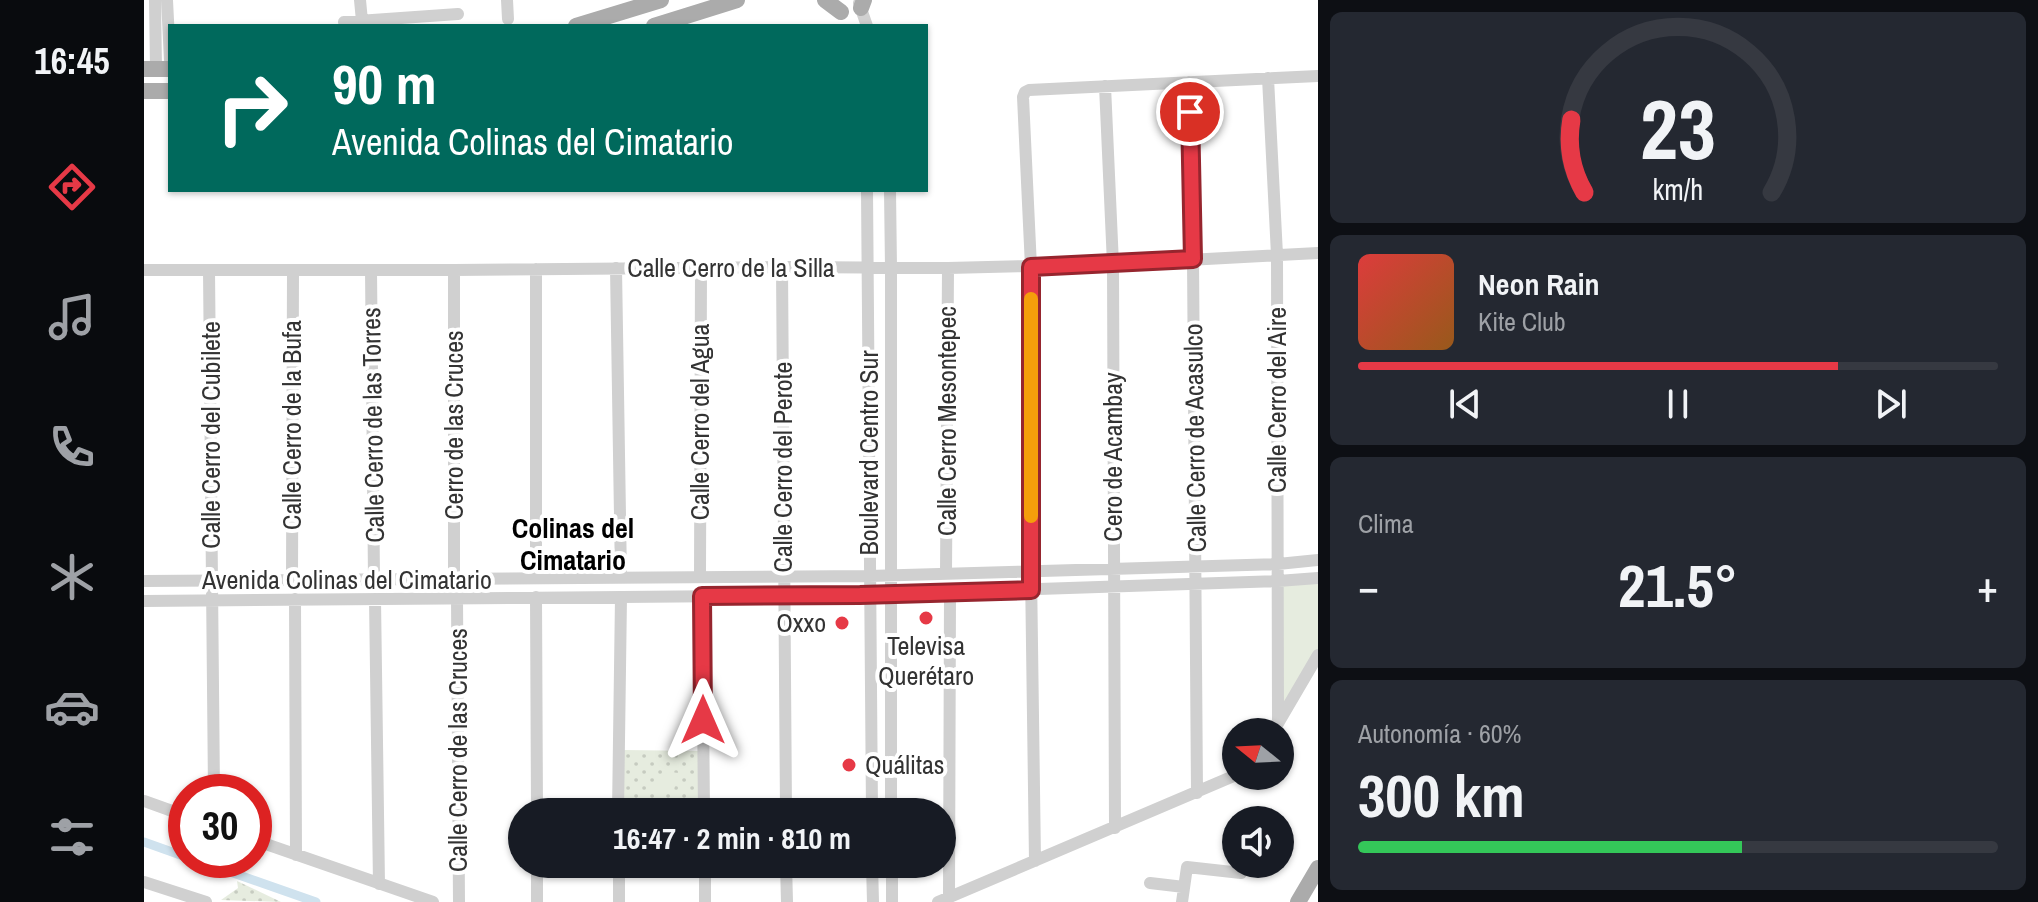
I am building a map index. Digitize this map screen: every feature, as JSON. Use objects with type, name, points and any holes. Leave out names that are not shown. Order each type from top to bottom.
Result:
[{"type":"main road","points":[[583,24],[661,0]]},
{"type":"main road","points":[[660,24],[737,0]]},
{"type":"main road","points":[[825,0],[841,13]]},
{"type":"main road","points":[[144,91],[168,91]]},
{"type":"main road","points":[[1298,902],[1318,868]]},
{"type":"street","points":[[155,0],[160,67]]},
{"type":"street","points":[[160,67],[167,0]]},
{"type":"street","points":[[360,0],[362,21]]},
{"type":"street","points":[[438,0],[439,16]]},
{"type":"street","points":[[507,0],[508,19]]},
{"type":"street","points":[[861,3],[866,24]]},
{"type":"street","points":[[344,22],[399,22],[458,14]]},
{"type":"street","points":[[1035,861],[1031,267],[1023,97],[1029,90],[1318,76]]},
{"type":"street","name":"Calle Cerro del Aire","points":[[1268,78],[1277,255],[1276,718]]},
{"type":"street","name":"Calle Cerro de Acasulco","points":[[1189,82],[1197,793]]},
{"type":"street","name":"Cero de Acambay","points":[[1105,86],[1113,264],[1115,828]]},
{"type":"street","name":"Boulevard Centro Sur","points":[[867,192],[872,798]]},
{"type":"street","name":"Boulevard Centro Sur","points":[[890,192],[891,798]]},
{"type":"street","name":"Calle Cerro de la Silla","points":[[144,270],[1031,267],[1318,253]]},
{"type":"street","name":"Calle Cerro del Agua","points":[[700,577],[701,267]]},
{"type":"street","name":"Calle Cerro del Perote","points":[[782,267],[786,798]]},
{"type":"street","points":[[616,268],[621,578]]},
{"type":"street","name":"Calle Cerro Mesontepec","points":[[946,574],[948,268]]},
{"type":"street","points":[[536,269],[536,578]]},
{"type":"street","name":"Calle Cerro del Cubilete","points":[[209,270],[214,774]]},
{"type":"street","name":"Calle Cerro de las Torres","points":[[371,270],[374,579]]},
{"type":"street","name":"Cerro de las Cruces","points":[[454,270],[454,579]]},
{"type":"street","name":"Calle Cerro de la Bufa","points":[[292,580],[293,271]]},
{"type":"street","name":"Avenida Colinas del Cimatario","points":[[144,581],[869,576],[1196,567],[1318,560]]},
{"type":"street","points":[[975,573],[975,592]]},
{"type":"street","points":[[661,578],[662,597]]},
{"type":"street","name":"Avenida Colinas del Cimatario","points":[[144,601],[869,595],[1318,578]]},
{"type":"street","points":[[411,579],[412,598]]},
{"type":"street","points":[[496,579],[497,598]]},
{"type":"street","points":[[581,579],[581,597]]},
{"type":"street","points":[[333,580],[334,599]]},
{"type":"street","points":[[950,593],[944,900],[1222,781]]},
{"type":"street","points":[[702,596],[704,798]]},
{"type":"street","points":[[536,597],[537,798]]},
{"type":"street","points":[[618,798],[621,597]]},
{"type":"street","name":"Calle Cerro de las Cruces","points":[[457,598],[459,902]]},
{"type":"street","points":[[295,599],[296,855]]},
{"type":"street","points":[[375,599],[379,884]]},
{"type":"street","points":[[1281,718],[1318,655]]},
{"type":"street","points":[[144,801],[168,810]]},
{"type":"street","points":[[272,846],[433,902]]},
{"type":"street","points":[[1182,902],[1187,867],[1222,871]]},
{"type":"street","points":[[537,878],[537,902]]},
{"type":"street","points":[[619,878],[619,902]]},
{"type":"street","points":[[705,878],[705,902]]},
{"type":"street","points":[[786,878],[787,902]]},
{"type":"street","points":[[872,878],[873,902]]},
{"type":"street","points":[[892,878],[892,902]]},
{"type":"street","points":[[1150,883],[1184,887]]},
{"type":"street","points":[[150,884],[158,902]]},
{"type":"street","points":[[150,884],[206,902]]},
{"type":"shaded area","points":[[1318,578],[1318,655],[1280,718],[1278,718],[1278,581]]},
{"type":"shaded area","points":[[624,750],[704,751],[704,798],[619,798]]},
{"type":"shaded area","points":[[669,772],[679,773],[674,789],[661,797],[658,782]]},
{"type":"shaded area","points":[[237,881],[281,902],[221,900],[238,888]]},
{"type":"waterway","points":[[144,842],[168,851]]},
{"type":"waterway","points":[[247,878],[316,902]]},
{"type":"slow traffic","points":[[1031,299],[1031,516]]},
{"type":"place","name":"Televisa Querétaro","points":[[926,618]]},
{"type":"place","name":"Oxxo","points":[[842,623]]},
{"type":"place","name":"Quálitas","points":[[849,765]]},
{"type":"district","name":"Colinas del Cimatario","points":[[573,544]]},
{"type":"route","points":[[703,720],[702,596],[1031,590],[1031,267],[1193,259],[1190,112]]}]
